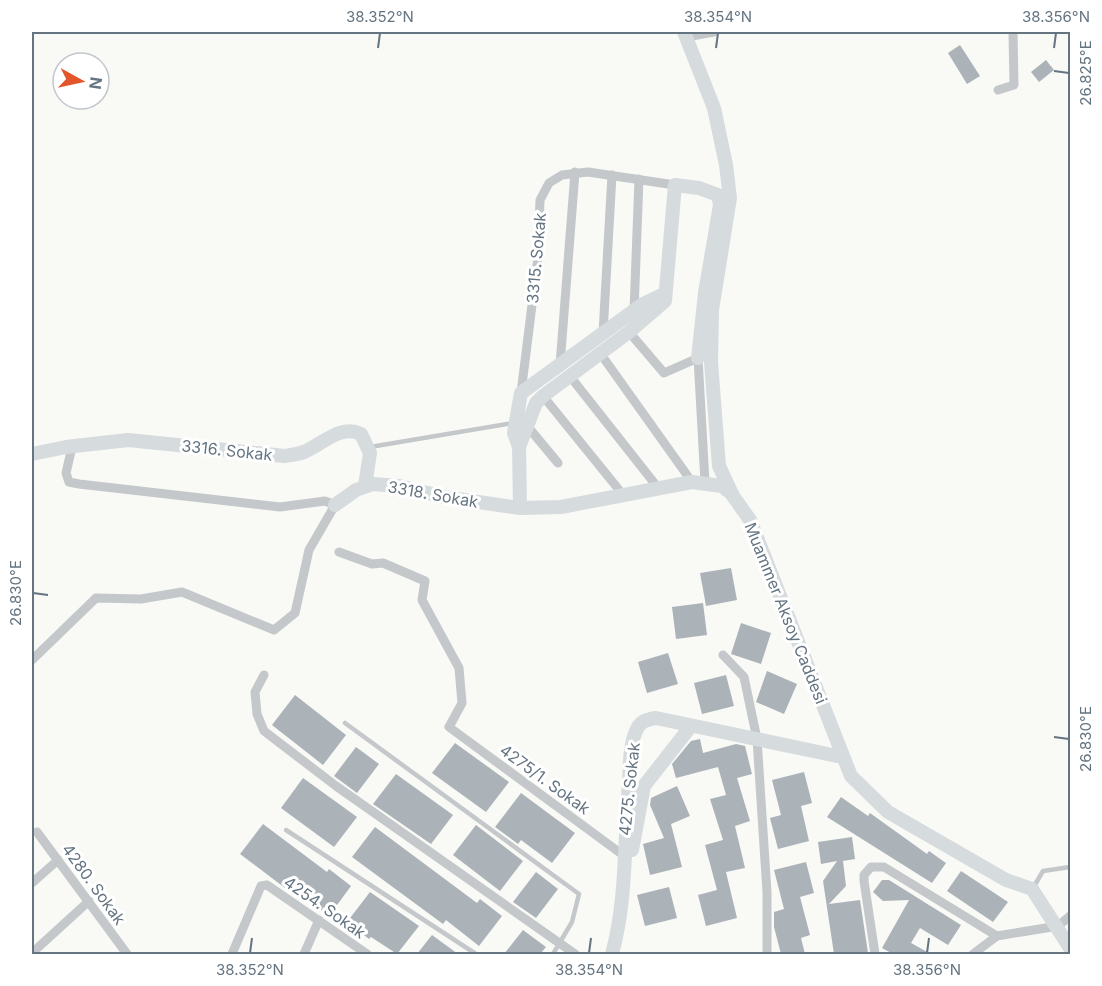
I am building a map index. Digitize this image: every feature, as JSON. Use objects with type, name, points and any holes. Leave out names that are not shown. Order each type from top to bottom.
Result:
[{"type":"street","points":[[685,34],[714,32]]},
{"type":"street","points":[[998,90],[1014,86],[1013,32]]},
{"type":"street","name":"Muammer Aksoy Caddesi","points":[[685,34],[714,108],[730,198],[712,310],[711,362],[720,466],[733,496],[750,520],[851,777],[888,812],[1005,880],[1032,889]]},
{"type":"street","points":[[575,172],[564,370],[659,489]]},
{"type":"street","name":"3315. Sokak","points":[[521,393],[538,257],[540,200],[549,183],[575,172],[675,185]]},
{"type":"street","points":[[603,333],[612,175]]},
{"type":"street","points":[[634,310],[639,179]]},
{"type":"street","points":[[558,463],[521,425],[521,393],[600,353],[629,333],[665,301],[675,185],[699,188],[718,195],[720,205],[705,293],[698,358],[698,482]]},
{"type":"street","points":[[520,508],[519,447],[514,433],[564,370],[603,333],[634,310],[664,294]]},
{"type":"street","points":[[629,333],[664,373],[698,358]]},
{"type":"street","points":[[600,353],[698,482],[722,486],[733,496]]},
{"type":"street","points":[[543,396],[624,495]]},
{"type":"street","name":"3316. Sokak","points":[[32,454],[128,440],[285,456],[303,452],[349,430],[361,434],[368,447]]},
{"type":"street","points":[[72,447],[66,473],[69,482],[280,507],[325,501],[335,505]]},
{"type":"street","points":[[365,486],[370,460],[368,447]]},
{"type":"street","name":"3318. Sokak","points":[[32,660],[96,598],[141,599],[182,592],[274,630],[295,613],[309,550],[335,505],[365,486],[399,486],[444,497],[520,508],[561,507],[698,482]]},
{"type":"street","name":"4275/1. Sokak","points":[[339,552],[372,564],[383,563],[425,581],[422,600],[459,668],[462,704],[448,727],[623,855]]},
{"type":"street","points":[[723,655],[744,677],[757,739],[767,892],[767,954]]},
{"type":"street","points":[[264,675],[255,692],[256,714],[264,731],[336,786],[575,954]]},
{"type":"street","name":"4275. Sokak","points":[[612,954],[621,920],[623,855],[632,746],[637,727],[647,719],[656,718],[842,757]]},
{"type":"street","points":[[621,920],[644,786],[691,726]]},
{"type":"street","name":"4280. Sokak","points":[[37,831],[124,951]]},
{"type":"street","points":[[32,884],[58,860]]},
{"type":"street","points":[[875,954],[864,881],[864,875],[872,867],[884,867],[997,936]]},
{"type":"street","name":"4254. Sokak","points":[[232,954],[255,896],[261,886],[267,885],[367,954]]},
{"type":"street","points":[[1032,889],[1071,948]]},
{"type":"street","points":[[32,953],[89,901]]},
{"type":"street","points":[[973,954],[997,936],[1058,926],[1071,916]]},
{"type":"street","points":[[304,954],[319,920]]},
{"type":"street","points":[[113,954],[124,951]]},
{"type":"lane","points":[[368,447],[402,444],[521,425]]},
{"type":"lane","points":[[345,723],[579,894],[572,922],[553,954]]},
{"type":"lane","points":[[286,830],[476,954]]},
{"type":"lane","points":[[1032,889],[1043,871],[1071,867]]},
{"type":"building","points":[[960,45],[980,76],[967,84],[948,53]]},
{"type":"building","points":[[1046,60],[1054,70],[1039,82],[1031,72]]},
{"type":"building","points":[[731,568],[737,600],[706,606],[700,573]]},
{"type":"building","points":[[703,603],[707,635],[676,639],[672,607]]},
{"type":"building","points":[[741,623],[771,633],[761,664],[731,654]]},
{"type":"building","points":[[668,653],[678,684],[647,693],[638,662]]},
{"type":"building","points":[[767,671],[797,684],[784,714],[756,702]]},
{"type":"building","points":[[726,675],[734,706],[702,714],[694,683]]},
{"type":"building","points":[[295,695],[346,735],[323,765],[272,725]]},
{"type":"building","points":[[700,739],[703,753],[736,744],[745,746],[752,774],[737,778],[750,821],[735,826],[745,868],[726,872],[737,918],[706,926],[698,895],[717,890],[705,845],[723,840],[710,799],[726,795],[718,767],[676,778],[672,764],[691,741]]},
{"type":"building","points":[[455,743],[509,782],[486,812],[432,773]]},
{"type":"building","points":[[356,747],[379,764],[357,793],[334,776]]},
{"type":"building","points":[[804,772],[812,803],[801,806],[809,841],[778,849],[770,818],[781,815],[772,780]]},
{"type":"building","points":[[396,774],[453,815],[431,844],[373,804]]},
{"type":"building","points":[[303,778],[357,817],[334,847],[281,808]]},
{"type":"building","points":[[677,786],[690,816],[671,824],[682,867],[650,875],[643,844],[664,838],[650,805],[651,798]]},
{"type":"building","points":[[521,793],[575,833],[552,863],[521,840],[518,844],[495,827]]},
{"type":"building","points":[[841,797],[868,816],[870,813],[927,854],[929,851],[946,863],[932,883],[827,817]]},
{"type":"building","points":[[263,824],[327,872],[329,869],[351,886],[329,916],[300,894],[297,897],[240,854]]},
{"type":"building","points":[[476,825],[523,861],[500,891],[453,855]]},
{"type":"building","points":[[375,827],[477,903],[480,899],[502,916],[479,946],[446,920],[443,924],[352,857]]},
{"type":"building","points":[[852,837],[855,859],[843,861],[846,886],[829,904],[860,900],[868,953],[834,954],[823,881],[837,861],[821,864],[818,842]]},
{"type":"building","points":[[806,862],[814,893],[800,897],[810,935],[801,938],[805,954],[781,954],[774,927],[774,912],[784,909],[774,870]]},
{"type":"building","points":[[961,871],[1008,902],[993,922],[947,891]]},
{"type":"building","points":[[536,872],[558,889],[536,918],[513,902]]},
{"type":"building","points":[[882,880],[889,880],[961,925],[948,945],[920,928],[911,943],[931,954],[893,954],[882,948],[909,900],[883,901],[873,892]]},
{"type":"building","points":[[669,887],[677,918],[645,926],[637,895]]},
{"type":"building","points":[[370,892],[419,926],[397,954],[371,937],[369,939],[347,922]]},
{"type":"building","points":[[523,930],[546,947],[540,954],[504,954]]},
{"type":"building","points":[[432,935],[458,954],[417,954]]}]
